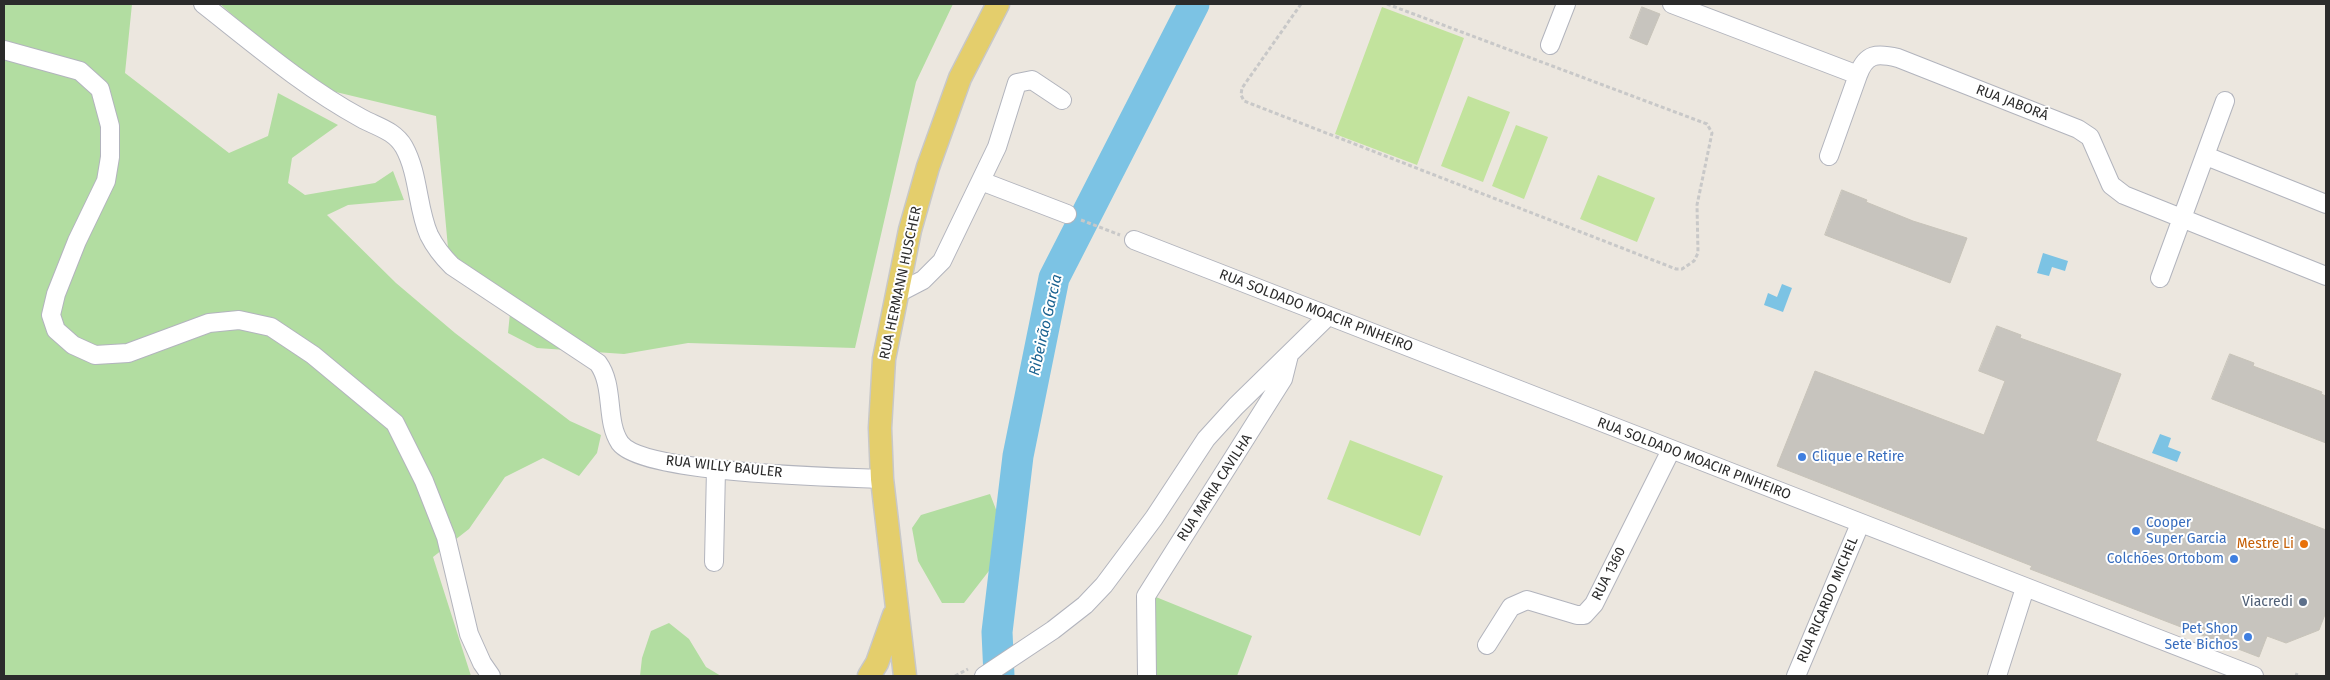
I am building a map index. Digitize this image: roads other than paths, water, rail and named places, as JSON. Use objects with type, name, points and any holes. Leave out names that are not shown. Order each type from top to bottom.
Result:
[{"type":"main road","name":"RUA HERMANN HUSCHER","points":[[905,676],[882,479],[880,428],[884,359],[910,230],[938,140],[960,78],[998,4]]},
{"type":"main road","name":"RUA HERMANN HUSCHER","points":[[868,676],[877,663],[896,607]]},
{"type":"main road","points":[[868,676],[887,674],[898,676]]},
{"type":"street","name":"RUA WILLY BAULER","points":[[203,4],[304,83],[362,119],[389,130],[404,147],[416,181],[429,234],[452,266],[598,362],[603,370],[615,431],[620,443],[648,459],[716,469],[882,479]]},
{"type":"street","points":[[1550,45],[1566,4]]},
{"type":"street","points":[[1672,4],[1858,75],[1829,156]]},
{"type":"street","points":[[4,50],[80,71],[100,89],[110,126],[110,157],[106,181],[77,241],[56,294],[51,315],[56,330],[73,345],[95,355],[128,353],[210,323],[239,320],[271,327],[313,355],[395,422],[424,481],[446,537],[468,634],[482,664],[490,676]]},
{"type":"street","name":"RUA JABORÁ","points":[[1858,75],[1863,62],[1872,56],[1885,55],[2078,129],[2090,137],[2111,185],[2124,195],[2326,276]]},
{"type":"street","points":[[896,294],[923,280],[942,261],[997,147],[1017,83],[1032,80],[1062,100]]},
{"type":"street","points":[[2160,278],[2225,101]]},
{"type":"street","points":[[2206,156],[2326,204]]},
{"type":"street","points":[[981,181],[1067,214]]},
{"type":"street","name":"RUA SOLDADO MOACIR PINHEIRO","points":[[1134,240],[2254,676]]},
{"type":"street","points":[[984,676],[1053,630],[1085,605],[1104,585],[1154,518],[1206,439],[1236,406],[1328,316]]},
{"type":"street","name":"RUA MARIA CAVILHA","points":[[1147,676],[1146,596],[1283,379],[1289,355]]},
{"type":"street","name":"RUA 1360","points":[[1487,645],[1511,607],[1527,600],[1577,615],[1584,615],[1594,604],[1671,450]]},
{"type":"street","points":[[714,562],[716,469]]},
{"type":"street","name":"RUA RICARDO MICHEL","points":[[1796,676],[1860,524]]},
{"type":"street","points":[[1997,676],[2025,588]]},
{"type":"water","points":[[2043,253],[2068,261],[2065,271],[2052,267],[2049,276],[2037,273]]},
{"type":"water","points":[[1782,284],[1792,288],[1783,312],[1764,305],[1768,293],[1777,297]]},
{"type":"water","points":[[2160,434],[2171,438],[2168,447],[2181,452],[2177,462],[2152,453]]},
{"type":"waterway","name":"Ribeirão Garcia","points":[[999,676],[997,632],[1018,456],[1054,278],[1194,4]]},
{"type":"place","name":"Clique e Retire","points":[[1802,457]]},
{"type":"place","name":"Cooper Super Garcia","points":[[2136,531]]},
{"type":"place","name":"Mestre Li","points":[[2304,544]]},
{"type":"place","name":"Colchões Ortobom","points":[[2234,559]]},
{"type":"place","name":"Viacredi","points":[[2303,602]]},
{"type":"place","name":"Pet Shop Sete Bichos","points":[[2248,637]]}]
